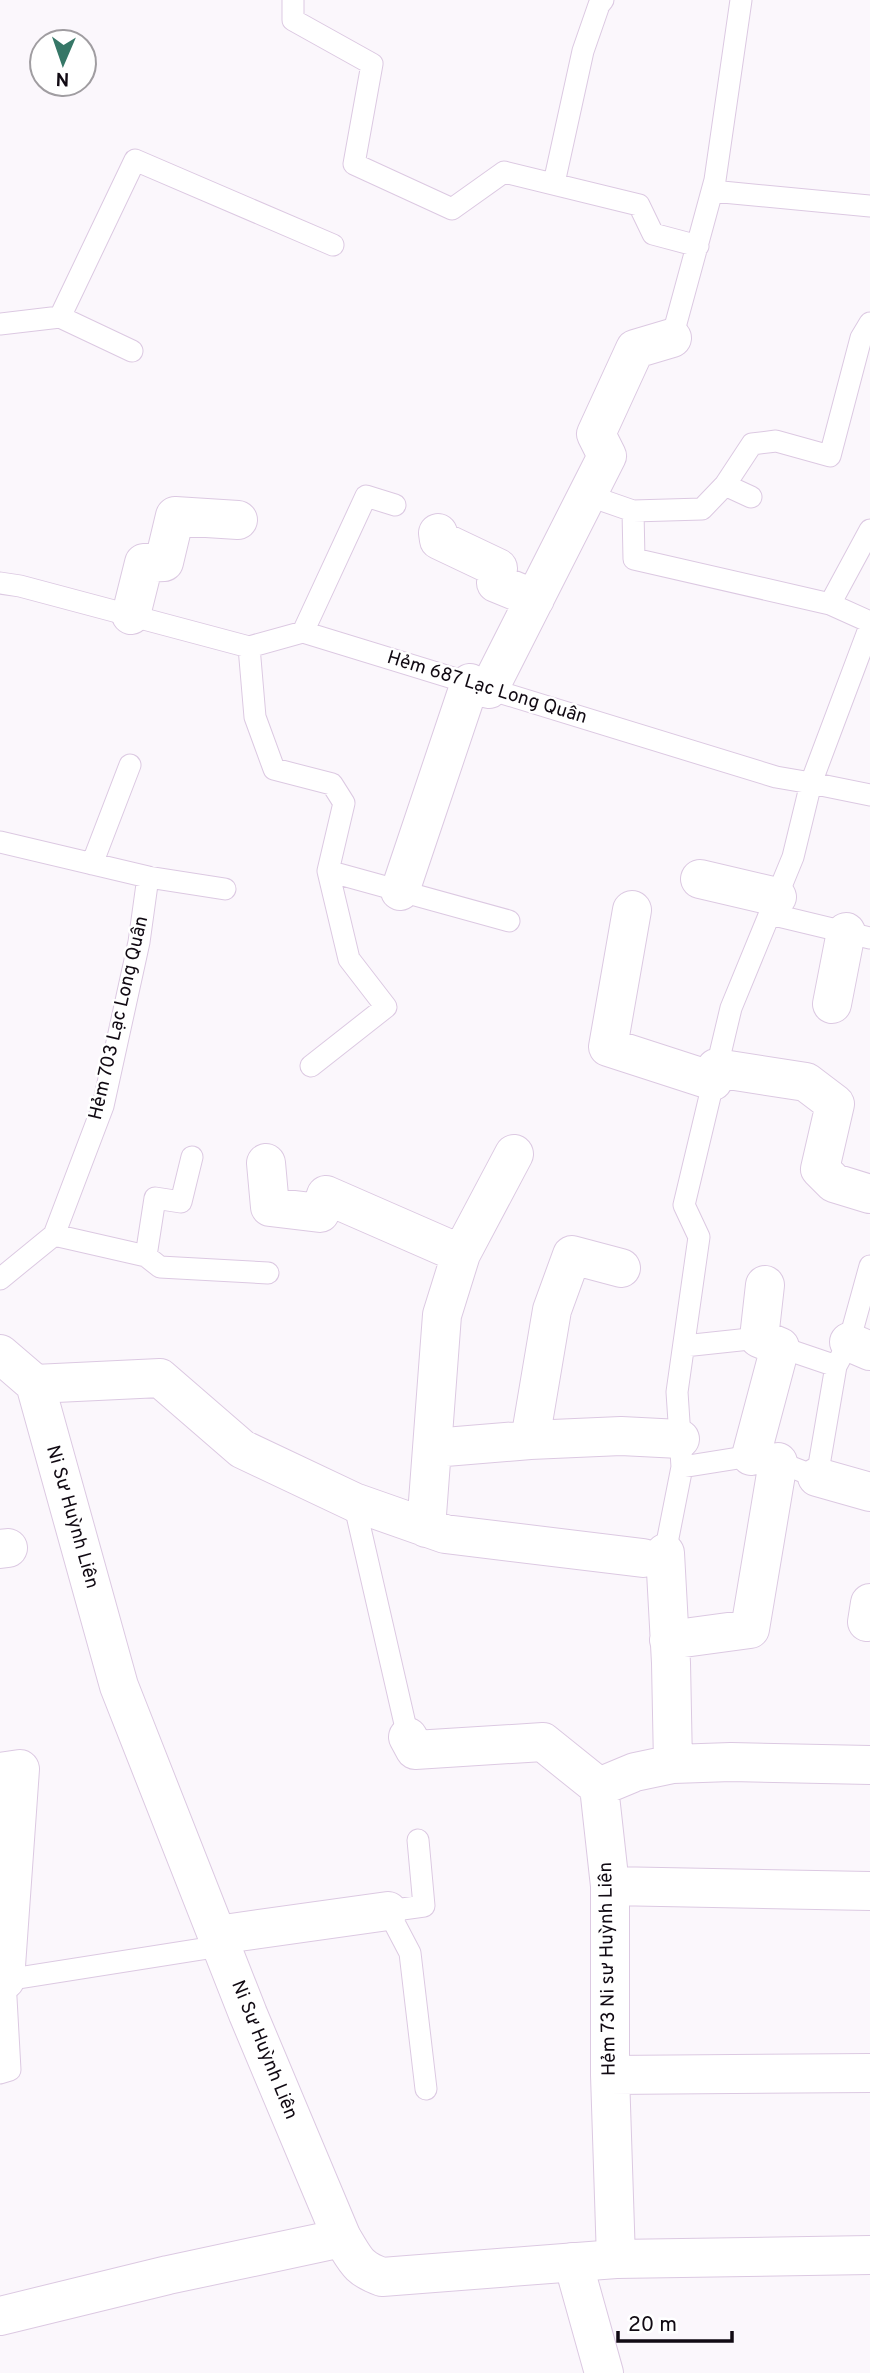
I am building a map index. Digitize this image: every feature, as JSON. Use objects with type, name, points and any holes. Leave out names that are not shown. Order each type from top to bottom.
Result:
[{"type":"street","points":[[400,891],[479,686],[535,599],[607,456],[596,434],[635,349],[672,338]]},
{"type":"street","points":[[131,615],[144,563],[164,562],[175,516],[238,520]]},
{"type":"street","points":[[438,533],[439,540],[498,568],[496,583],[535,599]]},
{"type":"street","points":[[700,878],[773,905]]},
{"type":"street","points":[[632,910],[608,1047],[715,1074],[807,1082],[835,1104],[820,1169],[834,1183],[870,1194]]},
{"type":"street","points":[[832,1004],[858,935]]},
{"type":"street","points":[[426,1528],[442,1315],[461,1254],[514,1154]]},
{"type":"street","points":[[266,1163],[270,1207],[320,1213],[326,1195],[461,1254]]},
{"type":"street","points":[[530,1440],[552,1310],[572,1255],[621,1268]]},
{"type":"street","points":[[669,1640],[750,1629],[764,1459],[770,1342],[765,1285]]},
{"type":"street","points":[[0,1354],[36,1384],[160,1378],[242,1449],[354,1502],[444,1534],[654,1556],[669,1640],[673,1765]]},
{"type":"street","name":"Ni Sư Huỳnh Liên","points":[[36,1384],[120,1686],[219,1940],[342,2238],[358,2264],[365,2271],[382,2277],[617,2259],[870,2255]]},
{"type":"street","points":[[433,1448],[621,1436],[681,1453]]},
{"type":"street","points":[[817,1477],[870,1492]]},
{"type":"street","points":[[408,1737],[418,1751],[543,1742],[598,1787],[635,1772],[673,1765],[731,1762],[870,1765]]},
{"type":"street","points":[[0,1772],[20,1769],[3,1980]]},
{"type":"street","name":"Hẻm 73 Ni sư Huỳnh Liên","points":[[598,1787],[610,1886],[610,2075],[617,2259]]},
{"type":"street","points":[[610,1886],[870,1891]]},
{"type":"street","points":[[219,1940],[388,1912]]},
{"type":"street","points":[[610,2075],[870,2073]]},
{"type":"street","points":[[0,2316],[168,2275],[342,2238]]},
{"type":"street","points":[[573,2262],[604,2373]]},
{"type":"lane","points":[[293,0],[293,20],[372,64],[354,164],[452,209],[504,172],[554,183],[639,205],[653,234],[698,246]]},
{"type":"lane","points":[[554,183],[583,51],[603,0]]},
{"type":"lane","points":[[672,338],[712,191],[741,0]]},
{"type":"lane","points":[[60,317],[135,160],[332,245]]},
{"type":"lane","points":[[712,191],[870,206]]},
{"type":"lane","points":[[0,324],[60,317],[132,351]]},
{"type":"lane","points":[[587,495],[633,511],[702,509],[725,485],[752,444],[776,441],[830,456],[861,338],[870,323]]},
{"type":"lane","points":[[725,485],[751,497]]},
{"type":"lane","points":[[0,583],[249,647],[303,632],[366,496],[395,505]]},
{"type":"lane","points":[[633,511],[634,559],[830,604],[870,624],[811,783],[793,857],[731,1008],[684,1205],[699,1237],[677,1392],[681,1453],[654,1556]]},
{"type":"lane","points":[[830,604],[870,530]]},
{"type":"lane","name":"Hẻm 687 Lạc Long Quân","points":[[303,632],[776,777],[870,795]]},
{"type":"lane","points":[[249,647],[255,717],[274,769],[332,784],[344,803],[328,871],[349,959],[386,1007],[311,1066]]},
{"type":"lane","points":[[92,864],[130,765]]},
{"type":"lane","points":[[0,842],[148,877],[225,889]]},
{"type":"lane","points":[[328,871],[509,921]]},
{"type":"lane","name":"Hẻm 703 Lạc Long Quân","points":[[54,1235],[103,1107],[139,942],[148,877]]},
{"type":"lane","points":[[773,905],[858,935]]},
{"type":"lane","points":[[146,1256],[155,1198],[181,1202],[192,1157]]},
{"type":"lane","points":[[0,1279],[54,1235],[146,1256],[160,1267],[268,1273]]},
{"type":"lane","points":[[681,1453],[764,1459],[817,1477],[852,1353],[870,1266]]},
{"type":"lane","points":[[684,1346],[770,1342],[852,1353]]},
{"type":"lane","points":[[354,1502],[408,1737]]},
{"type":"lane","points":[[418,1840],[424,1906],[388,1912],[410,1953],[426,2089]]},
{"type":"lane","points":[[0,2073],[10,2070],[3,1980],[219,1940]]}]
